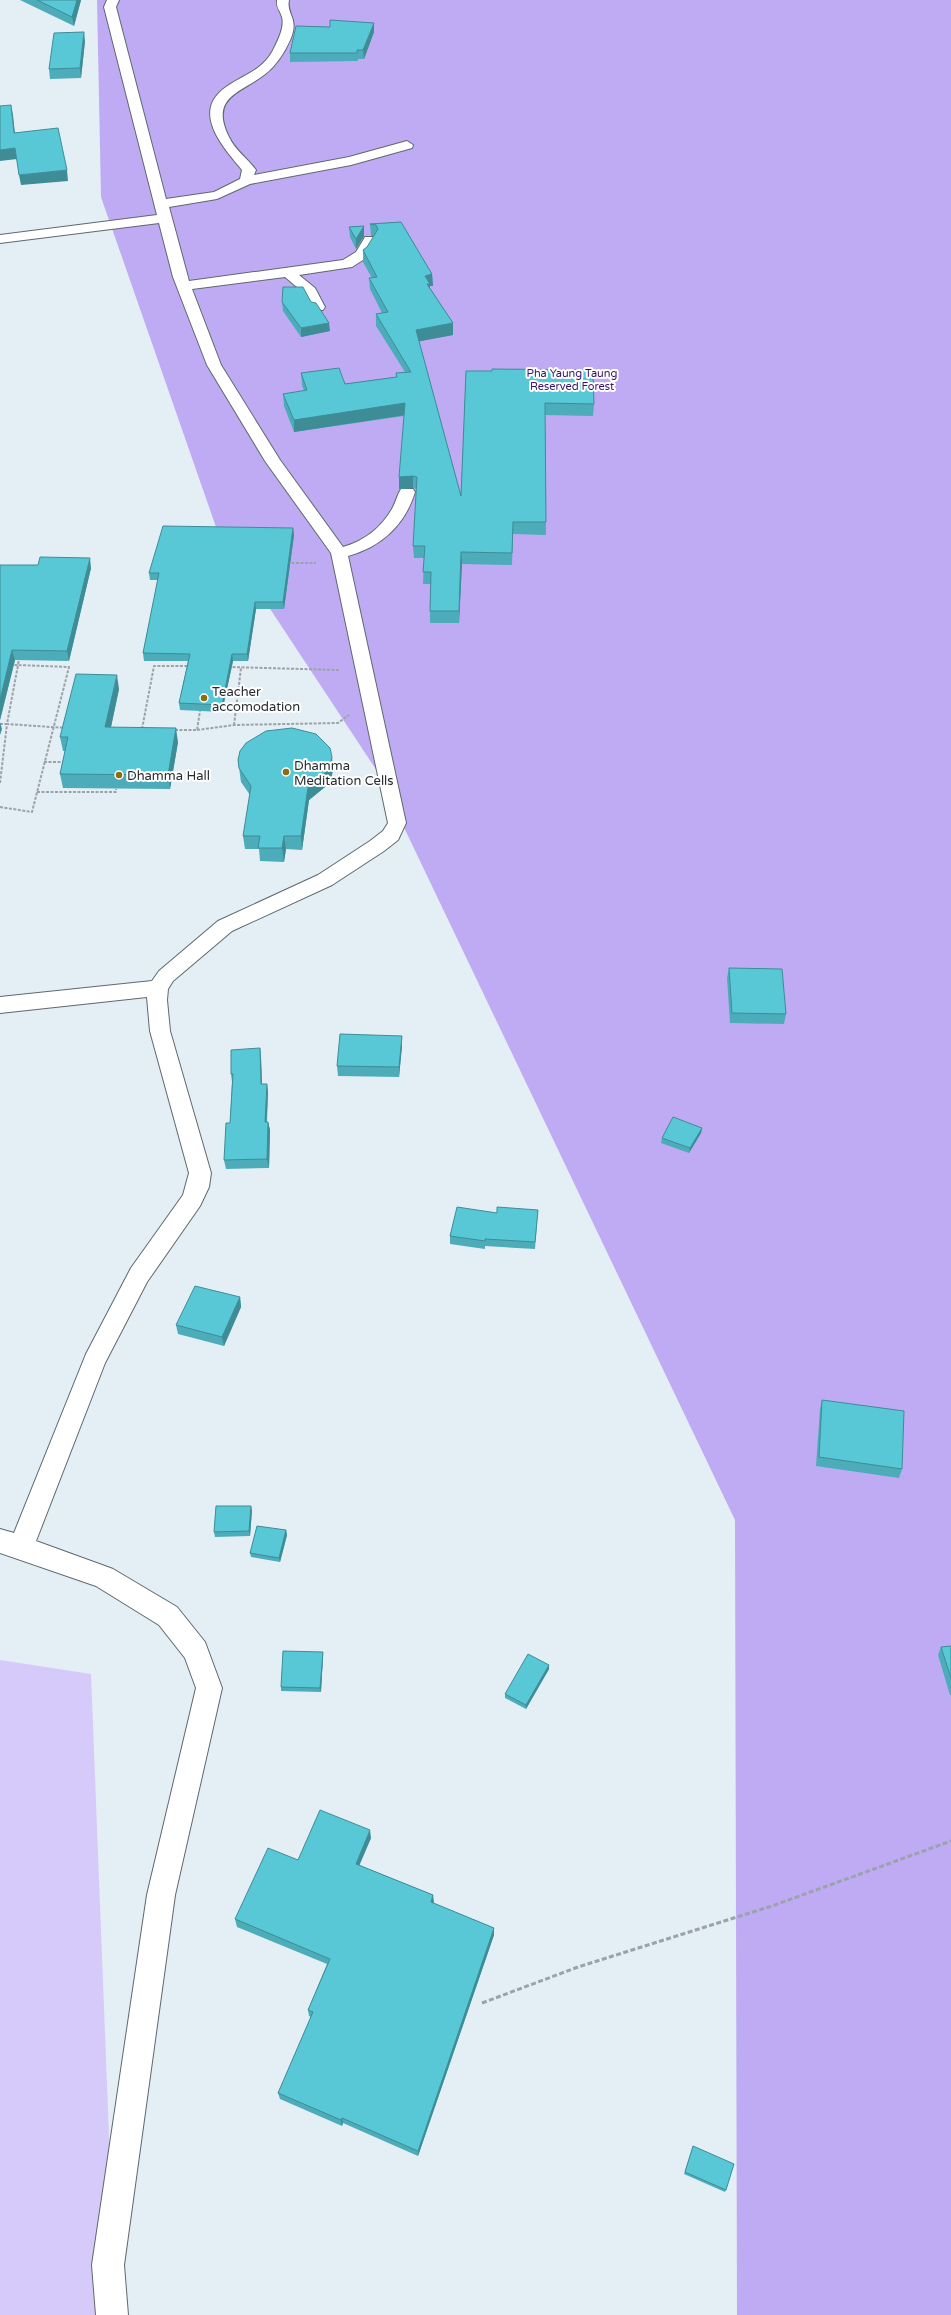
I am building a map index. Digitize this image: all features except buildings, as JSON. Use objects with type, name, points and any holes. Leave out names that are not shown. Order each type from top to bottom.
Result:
[{"type":"street","points":[[112,2315],[108,2265],[161,1895],[209,1688],[196,1651],[168,1616],[104,1577],[11,1544],[94,1361],[139,1275],[192,1200],[198,1187],[200,1173],[160,1031],[157,1000],[158,988],[166,976],[225,926],[325,880],[391,835],[397,822],[339,553],[273,461],[214,365],[184,286],[163,211],[110,7],[113,0]]},
{"type":"street","points":[[246,181],[249,170],[225,142],[219,130],[216,115],[221,101],[228,91],[262,71],[278,54],[290,18],[282,6],[283,0]]},
{"type":"street","points":[[0,239],[163,211],[217,195],[246,181],[351,162],[407,145]]},
{"type":"street","points":[[184,286],[347,264],[361,255],[370,240]]},
{"type":"street","points":[[288,272],[310,291],[318,306]]},
{"type":"street","points":[[339,553],[362,546],[381,533],[405,502],[408,492]]},
{"type":"street","points":[[0,1005],[71,996],[158,988]]},
{"type":"path","points":[[282,563],[319,563]]},
{"type":"path","points":[[0,783],[7,724],[20,658]]},
{"type":"path","points":[[0,807],[32,812],[69,667],[6,665]]},
{"type":"path","points":[[142,730],[154,666],[195,666]]},
{"type":"path","points":[[226,667],[345,670]]},
{"type":"path","points":[[234,725],[241,668]]},
{"type":"path","points":[[197,730],[200,711]]},
{"type":"path","points":[[173,730],[197,730],[234,725],[338,723],[354,712]]},
{"type":"path","points":[[0,724],[69,728]]},
{"type":"path","points":[[137,730],[150,730]]},
{"type":"path","points":[[44,762],[69,762]]},
{"type":"path","points":[[36,792],[116,792],[116,788]]},
{"type":"path","points":[[482,2003],[578,1967],[772,1906],[951,1841]]},
{"type":"shaded area","points":[[0,1660],[91,1674],[116,2315],[0,2315]]},
{"type":"green space","name":"Pha Yaung Taung Reserved Forest","points":[[97,0],[951,0],[951,2315],[737,2315],[735,1520],[377,771],[216,527],[101,197]]},
{"type":"place","name":"Teacher accomodation","points":[[204,698]]},
{"type":"place","name":"Dhamma Meditation Cells","points":[[286,772]]},
{"type":"place","name":"Dhamma Hall","points":[[119,775]]}]
